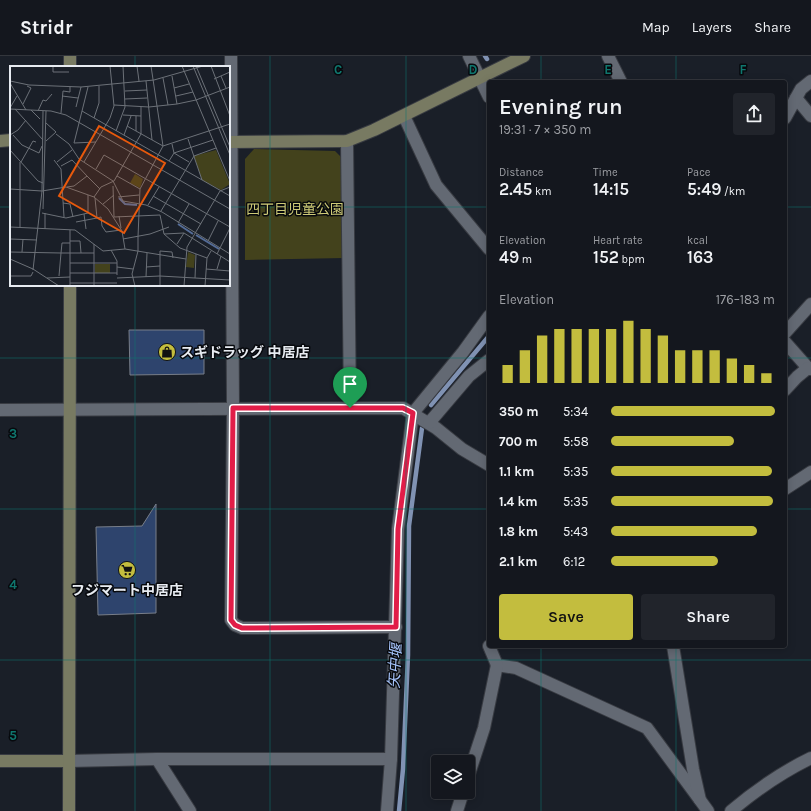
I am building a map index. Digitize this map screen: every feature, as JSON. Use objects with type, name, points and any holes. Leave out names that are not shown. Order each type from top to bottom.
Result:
[{"type":"street","points":[[231,56],[230,142],[233,408],[231,620],[235,625],[242,628],[396,627]]},
{"type":"street","points":[[470,56],[487,93]]},
{"type":"street","points":[[230,142],[348,140],[404,116],[524,56]]},
{"type":"street","points":[[608,56],[620,80]]},
{"type":"street","points":[[787,113],[794,95],[811,81]]},
{"type":"street","points":[[794,95],[811,116]]},
{"type":"street","points":[[404,116],[436,185],[487,247]]},
{"type":"street","points":[[0,141],[10,140]]},
{"type":"street","points":[[348,140],[350,408]]},
{"type":"street","points":[[69,811],[70,286]]},
{"type":"street","points":[[787,331],[811,304]]},
{"type":"street","points":[[387,811],[391,759],[398,529],[413,413],[463,352],[487,319]]},
{"type":"street","points":[[787,344],[809,369],[797,377],[787,388]]},
{"type":"street","points":[[429,423],[469,376],[487,362]]},
{"type":"street","points":[[0,410],[403,408],[429,423],[462,449],[487,464]]},
{"type":"street","points":[[787,488],[811,472]]},
{"type":"street","points":[[475,756],[484,728],[497,665],[490,648]]},
{"type":"street","points":[[673,648],[693,769],[700,800]]},
{"type":"street","points":[[497,665],[516,668],[646,728],[708,811]]},
{"type":"street","points":[[731,811],[754,792],[783,772],[811,758]]},
{"type":"street","points":[[157,759],[190,811]]},
{"type":"street","points":[[0,761],[391,759]]},
{"type":"street","points":[[457,811],[461,799]]},
{"type":"green space","name":"四丁目児童公園","points":[[254,149],[335,151],[344,160],[344,258],[245,260],[245,159]]},
{"type":"building","name":"スギドラッグ 中居店","points":[[129,330],[204,330],[204,374],[130,375]]},
{"type":"building","name":"フジマート中居店","points":[[156,504],[156,613],[98,615],[96,527],[142,526]]},
{"type":"waterway","name":"矢中堰","points":[[431,405],[487,338]]},
{"type":"waterway","name":"矢中堰","points":[[399,811],[403,769],[408,655],[409,526],[422,428]]},
{"type":"place","name":"スギドラッグ 中居店","points":[[167,352]]},
{"type":"place","name":"フジマート中居店","points":[[127,570]]},
{"type":"route","points":[[233,408],[350,408],[403,408],[413,413],[398,529],[396,627],[242,628],[235,625],[231,620],[230,613],[233,408]]}]
